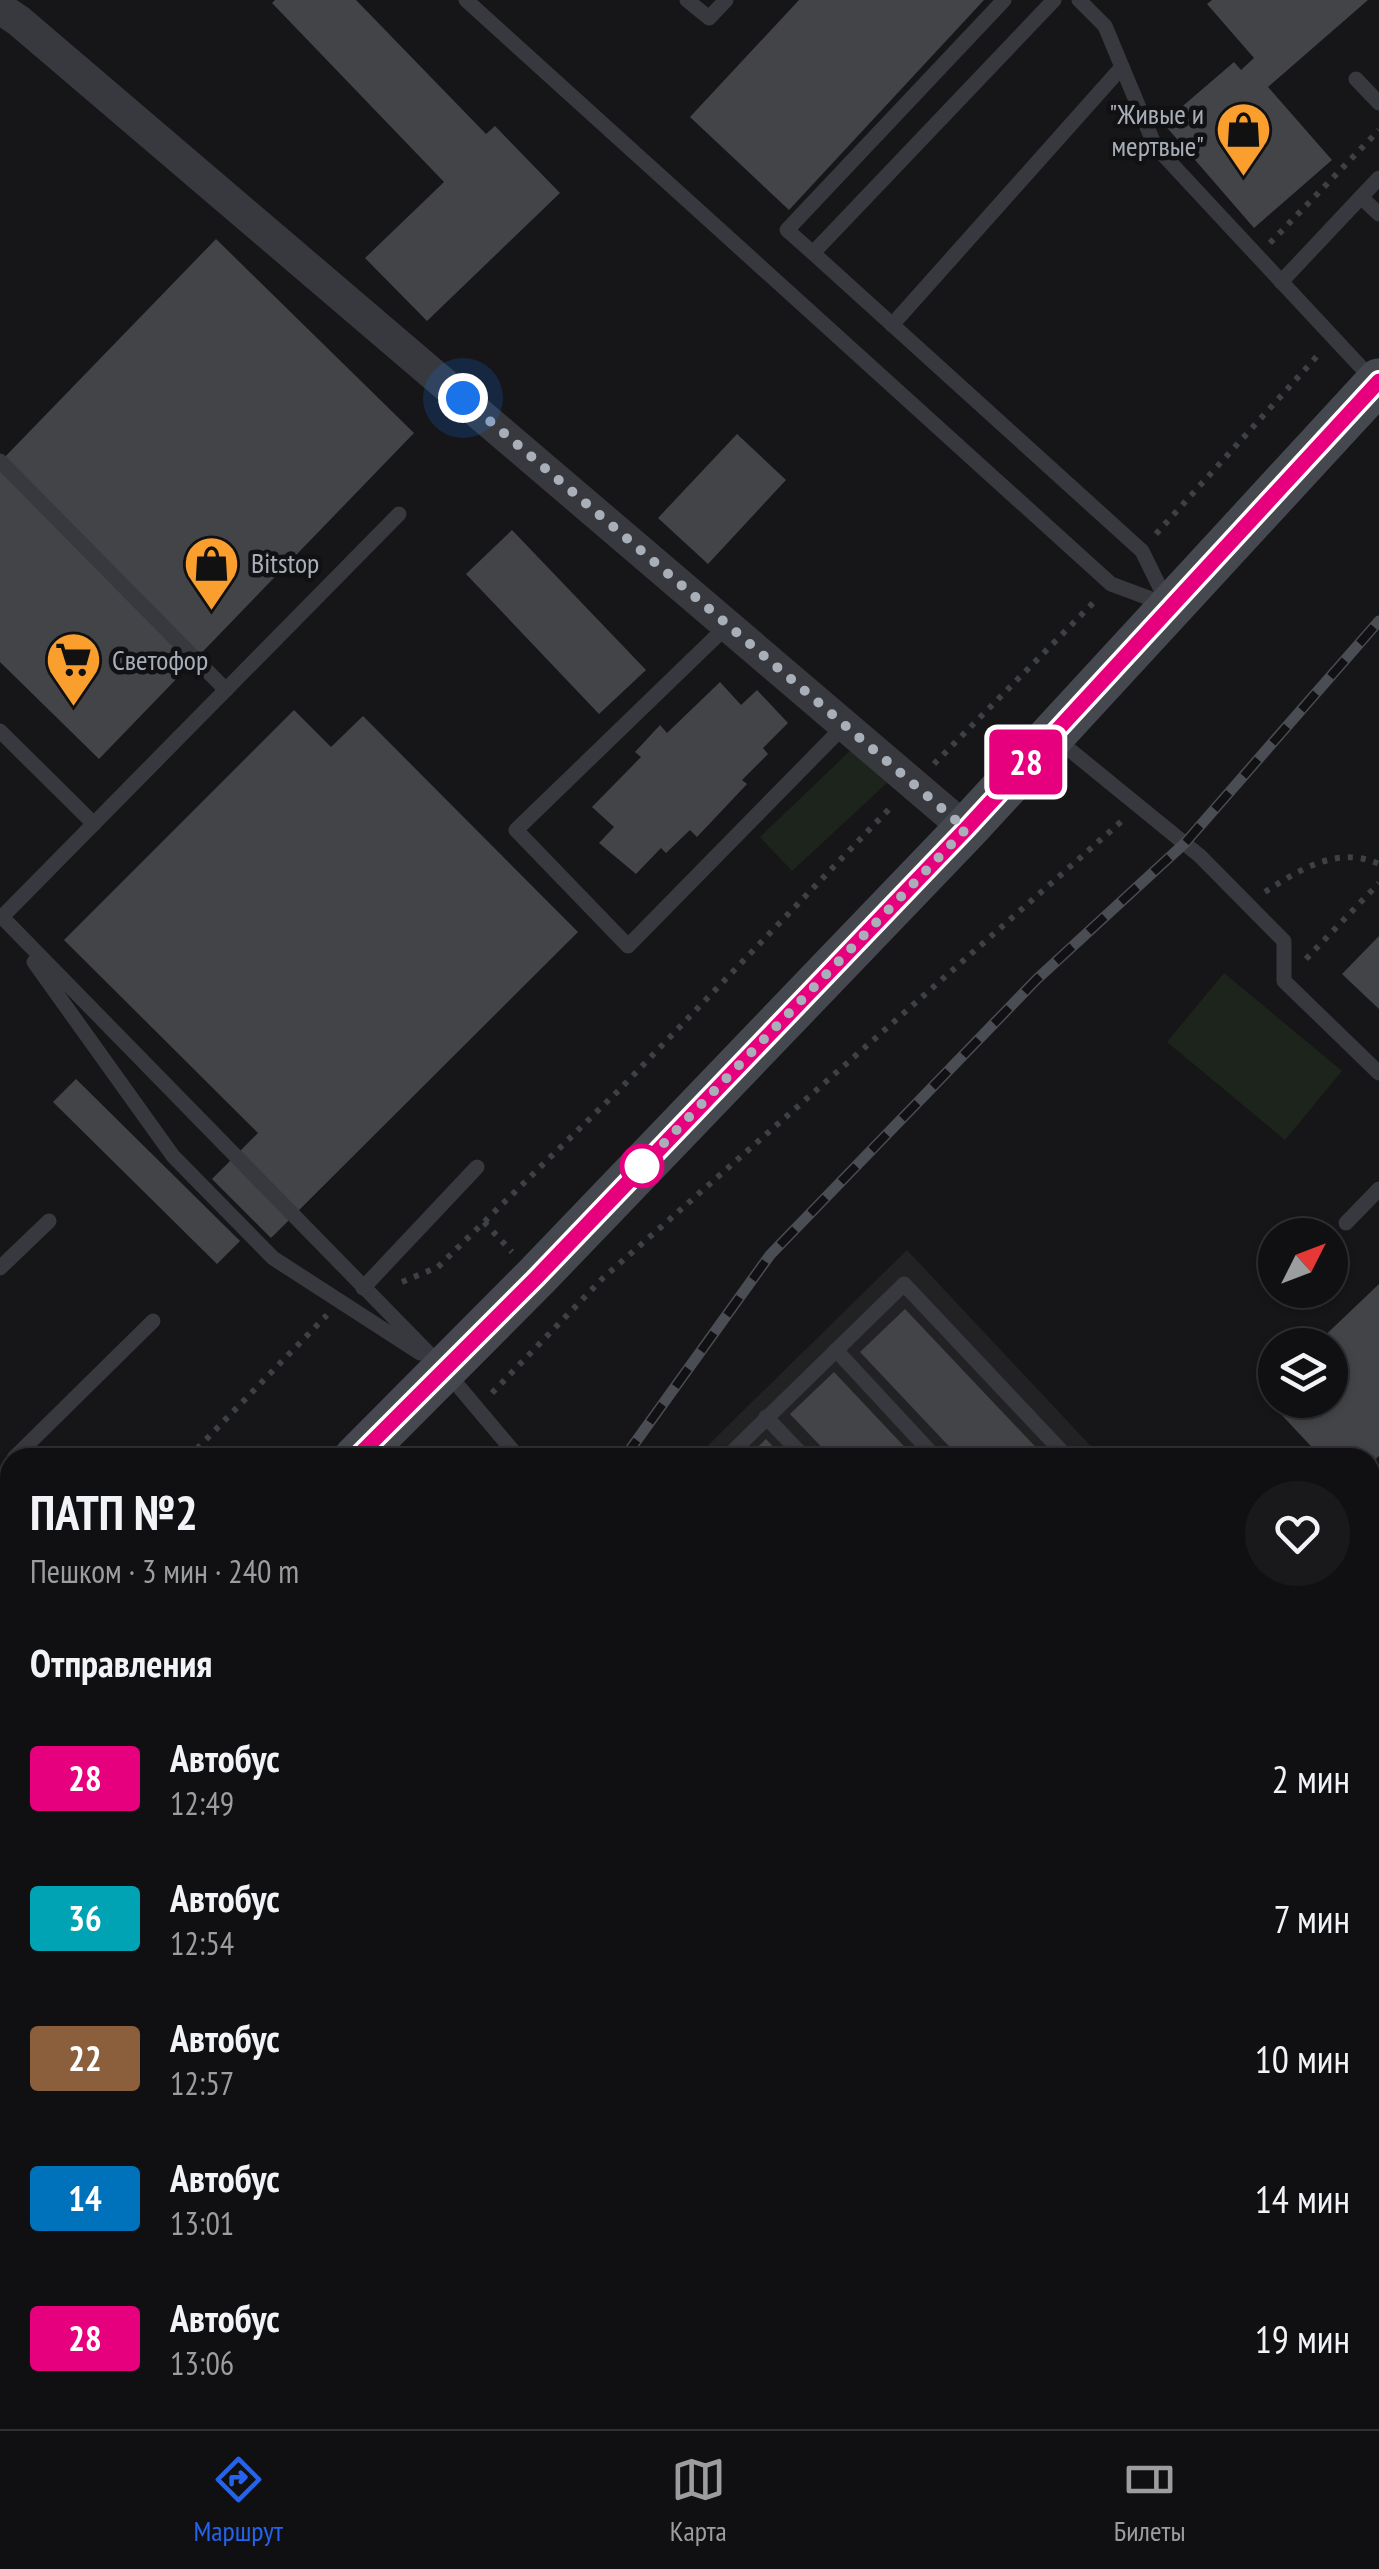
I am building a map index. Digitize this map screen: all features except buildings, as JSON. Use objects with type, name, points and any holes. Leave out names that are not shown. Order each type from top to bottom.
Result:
[{"type":"main road","points":[[370,1448],[966,829],[1378,382]]},
{"type":"street","points":[[0,8],[966,829]]},
{"type":"lane","points":[[466,0],[1111,584],[1168,606]]},
{"type":"lane","points":[[687,0],[709,18],[726,0]]},
{"type":"lane","points":[[1004,0],[788,230],[1142,550],[1168,606]]},
{"type":"lane","points":[[812,253],[1054,0]]},
{"type":"lane","points":[[1079,0],[1105,26],[1155,146],[1378,382]]},
{"type":"lane","points":[[892,325],[1122,67]]},
{"type":"lane","points":[[1356,79],[1379,103]]},
{"type":"lane","points":[[1281,282],[1379,178]]},
{"type":"lane","points":[[1361,197],[1379,214]]},
{"type":"lane","points":[[0,462],[226,690]]},
{"type":"lane","points":[[1,916],[400,514]]},
{"type":"lane","points":[[729,624],[516,830],[628,946],[846,724]]},
{"type":"lane","points":[[0,732],[94,824]]},
{"type":"lane","points":[[1050,735],[1200,856],[1284,941],[1284,981],[1379,1073]]},
{"type":"lane","points":[[1,916],[444,1369],[512,1448]]},
{"type":"lane","points":[[1,916],[173,1156],[273,1258],[444,1369]]},
{"type":"lane","points":[[367,1292],[476,1168]]},
{"type":"lane","points":[[1348,1221],[1379,1189]]},
{"type":"lane","points":[[0,1268],[49,1221]]},
{"type":"lane","points":[[736,1448],[904,1284],[1059,1448]]},
{"type":"lane","points":[[24,1448],[153,1321]]},
{"type":"lane","points":[[836,1350],[927,1448]]},
{"type":"lane","points":[[766,1418],[795,1448]]},
{"type":"path","points":[[1142,550],[1334,338]]},
{"type":"path","points":[[367,1292],[438,1267],[620,1089],[1111,584]]},
{"type":"path","points":[[478,1408],[603,1278],[1139,806]]},
{"type":"path","points":[[1246,903],[1298,871],[1327,860],[1348,856],[1379,864]]},
{"type":"path","points":[[1284,981],[1379,883]]},
{"type":"path","points":[[198,1448],[327,1315],[347,1306]]},
{"type":"shaded area","points":[[854,747],[887,783],[792,871],[760,837]]},
{"type":"shaded area","points":[[1224,973],[1342,1071],[1285,1140],[1167,1042]]},
{"type":"shaded area","points":[[907,1250],[1093,1448],[705,1448]]},
{"type":"railway","points":[[631,1448],[770,1255],[1037,979],[1185,843],[1379,621]]},
{"type":"bus line","name":"28","points":[[366,1448],[536,1278],[966,829],[1379,381]]},
{"type":"place","name":"\"Живые и мертвые\"","points":[[1243,179]]},
{"type":"place","name":"Bitstop","points":[[212,612]]},
{"type":"place","name":"Светофор","points":[[73,709]]},
{"type":"route","points":[[463,398],[966,829],[642,1166]]}]
